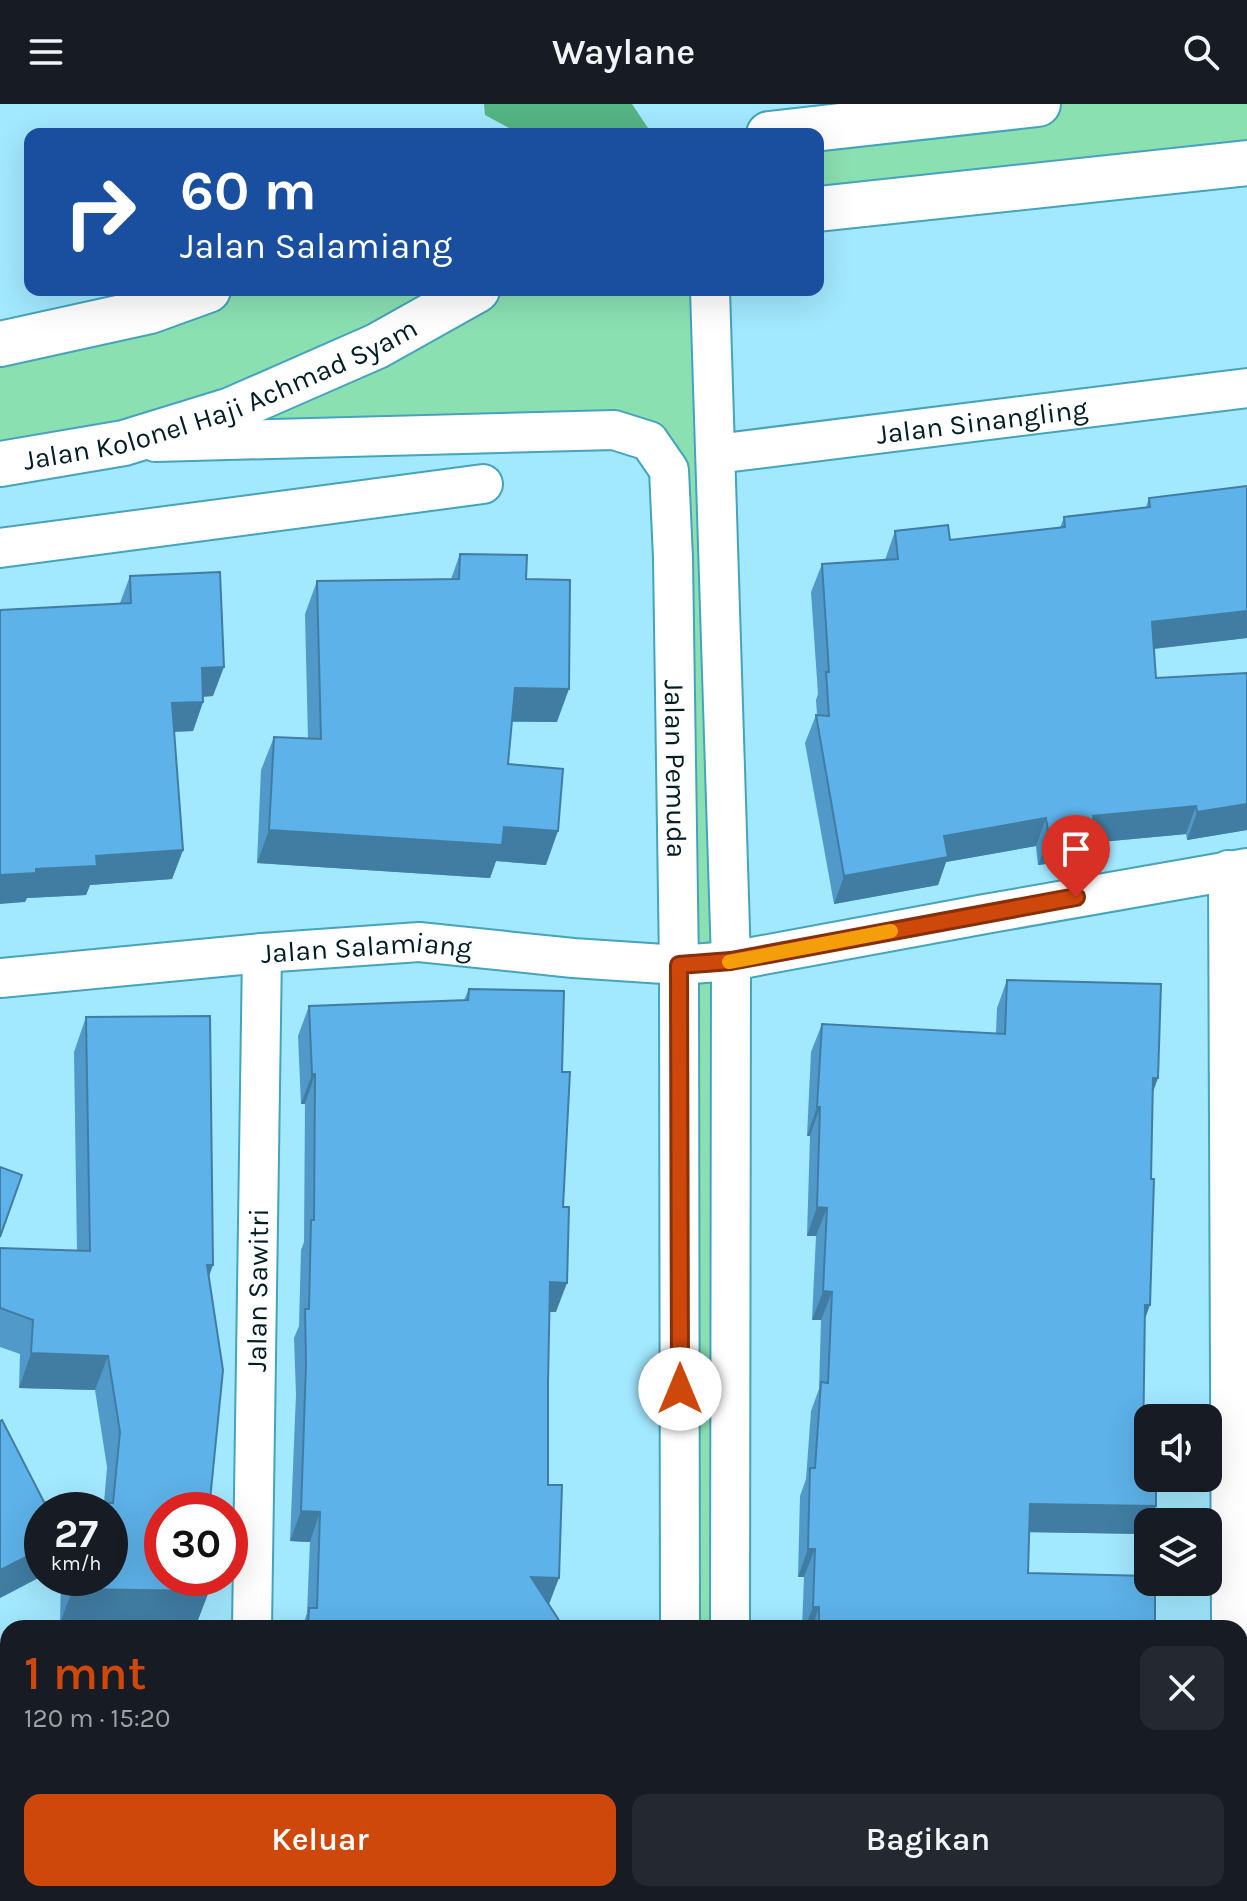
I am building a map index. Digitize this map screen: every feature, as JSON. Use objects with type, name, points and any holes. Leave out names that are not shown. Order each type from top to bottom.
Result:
[{"type":"main road","points":[[823,128],[1038,104]]},
{"type":"main road","points":[[824,208],[1247,163]]},
{"type":"main road","points":[[0,344],[150,311],[191,296]]},
{"type":"main road","name":"Jalan Kolonel Haji Achmad Syam","points":[[0,464],[124,443],[231,410],[377,346],[466,296]]},
{"type":"street","name":"Jalan Pemuda","points":[[710,296],[731,961],[730,1620]]},
{"type":"street","name":"Jalan Sinangling","points":[[716,454],[1247,388]]},
{"type":"street","name":"Jalan Pemuda","points":[[124,443],[614,430],[649,441],[669,470],[679,965],[680,1620]]},
{"type":"street","points":[[0,548],[483,484]]},
{"type":"street","name":"Jalan Salamiang","points":[[0,978],[262,953],[419,942],[679,965],[731,961],[1238,869]]},
{"type":"street","points":[[1231,1620],[1238,869]]},
{"type":"street","name":"Jalan Sawitri","points":[[252,1620],[262,953]]},
{"type":"green space","points":[[484,104],[632,104],[648,128],[509,128],[485,115]]},
{"type":"green space","points":[[1038,104],[1247,104],[1247,163],[824,207],[824,133]]},
{"type":"green space","points":[[182,296],[710,296],[730,1620],[680,1620],[679,965],[649,441],[0,464],[0,344]]},
{"type":"building","points":[[1247,486],[1247,611],[1152,622],[1156,678],[1247,673],[1247,804],[1197,812],[1196,806],[1093,816],[1095,831],[1049,837],[1046,818],[944,836],[948,857],[844,876],[816,715],[829,716],[822,564],[898,559],[895,531],[948,525],[950,540],[1065,527],[1064,517],[1150,507],[1149,498]]},
{"type":"building","points":[[460,554],[527,555],[526,579],[570,580],[569,689],[515,688],[508,764],[563,769],[558,831],[504,827],[502,845],[269,830],[274,737],[321,739],[317,581],[459,579]]},
{"type":"building","points":[[220,572],[224,667],[202,668],[203,702],[172,703],[183,850],[96,856],[97,866],[36,869],[36,873],[0,875],[0,610],[131,603],[130,576]]},
{"type":"building","points":[[1007,980],[1161,984],[1158,1078],[1153,1078],[1151,1179],[1154,1179],[1150,1305],[1145,1305],[1144,1404],[1134,1404],[1134,1492],[1156,1492],[1156,1506],[1030,1504],[1028,1573],[1134,1576],[1134,1596],[1155,1596],[1155,1620],[819,1620],[819,1607],[813,1607],[815,1549],[808,1549],[810,1468],[815,1468],[821,1382],[828,1383],[832,1292],[823,1291],[827,1208],[817,1207],[820,1107],[817,1107],[822,1024],[1005,1034]]},
{"type":"building","points":[[469,989],[564,991],[562,1072],[570,1072],[563,1207],[569,1207],[567,1283],[550,1282],[548,1383],[548,1485],[562,1485],[559,1578],[531,1577],[559,1620],[308,1620],[309,1608],[317,1608],[320,1512],[301,1511],[305,1309],[309,1309],[311,1220],[314,1220],[315,1074],[312,1074],[309,1006],[468,1000]]},
{"type":"building","points":[[210,1016],[213,1265],[207,1265],[223,1370],[211,1492],[144,1492],[144,1590],[128,1590],[128,1492],[114,1492],[120,1432],[108,1356],[31,1353],[33,1320],[0,1308],[0,1248],[90,1251],[86,1017]]},
{"type":"building","points":[[0,1167],[22,1175],[0,1237]]},
{"type":"building","points":[[0,1421],[39,1492],[24,1492],[24,1558],[0,1570]]},
{"type":"slow traffic","points":[[729,962],[891,931]]},
{"type":"route","points":[[680,1389],[679,965],[731,961],[1076,897]]}]
